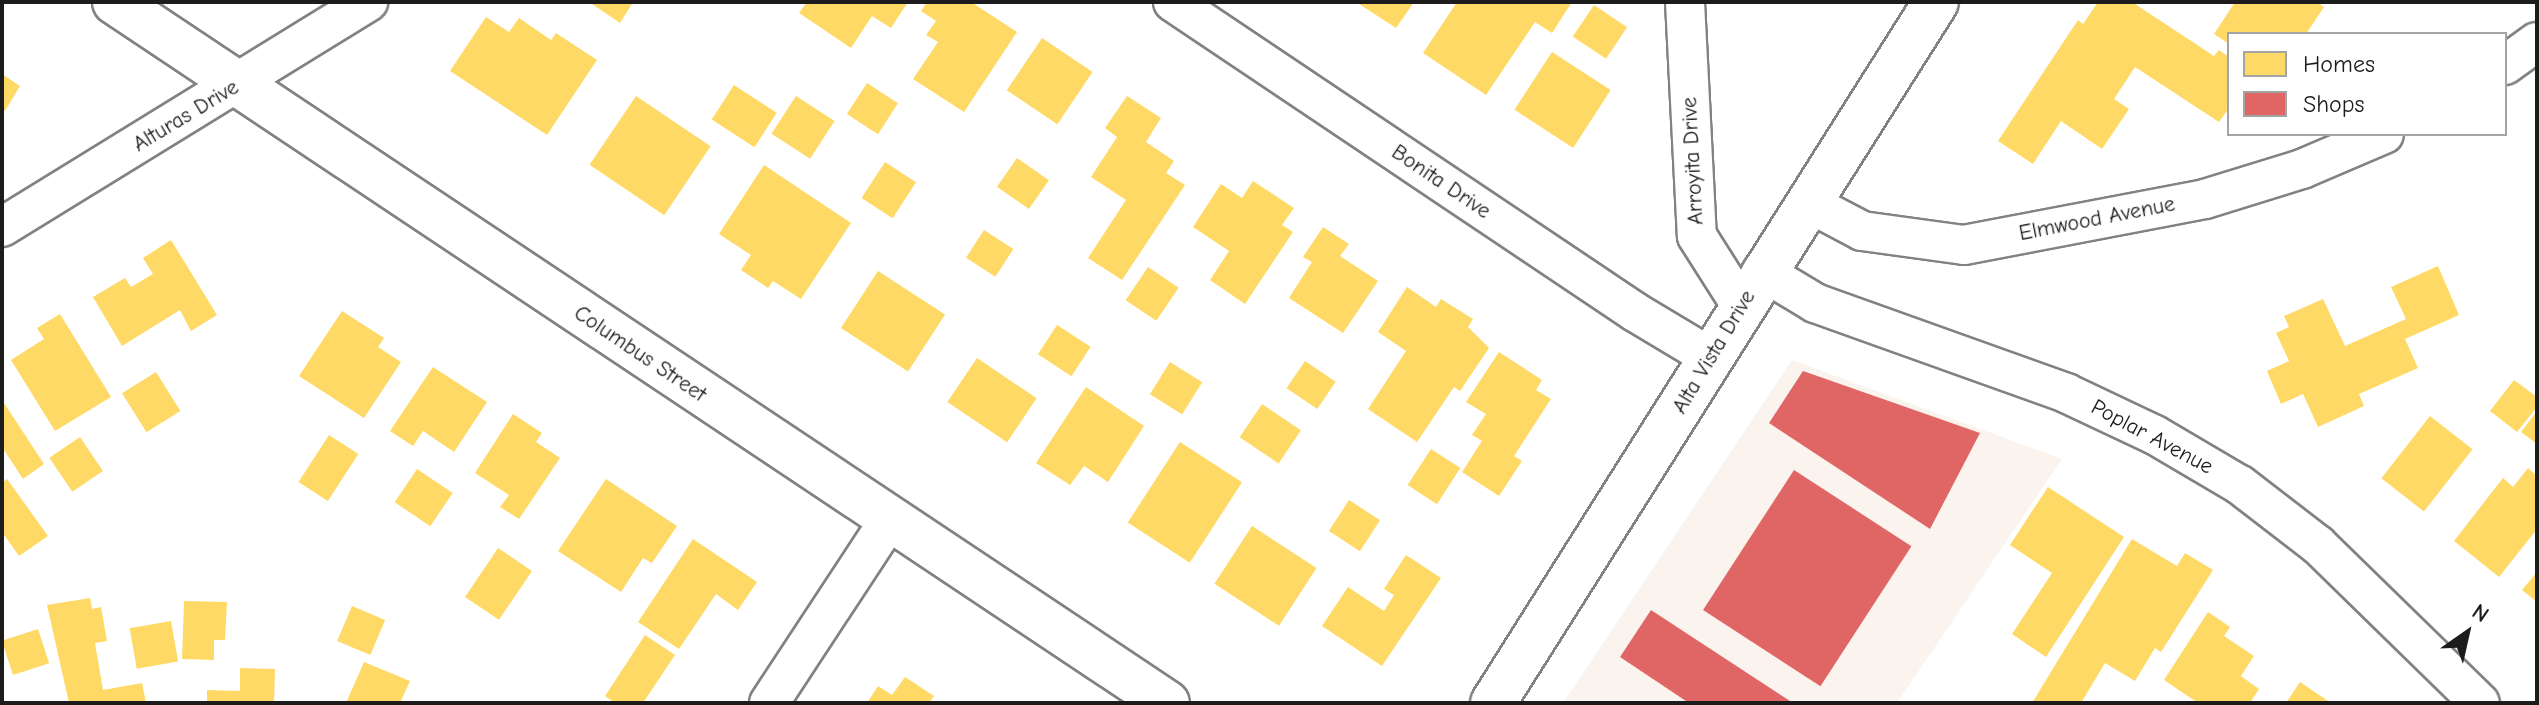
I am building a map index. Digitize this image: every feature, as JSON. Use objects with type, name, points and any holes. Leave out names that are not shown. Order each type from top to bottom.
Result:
[{"type":"main road","name":"Columbus Street","points":[[115,2],[1167,703]]},
{"type":"main road","name":"Alta Vista Drive","points":[[1493,703],[1936,2]]},
{"type":"street","name":"Alturas Drive","points":[[2,227],[368,2]]},
{"type":"street","name":"Bonita Drive","points":[[1173,2],[1635,312],[1712,358]]},
{"type":"street","name":"Arroyita Drive","points":[[1685,2],[1697,236],[1752,289]]},
{"type":"street","points":[[2507,64],[2537,42]]},
{"type":"street","name":"Elmwood Avenue","points":[[1807,202],[1862,231],[1964,245],[2205,199],[2302,169],[2379,136]]},
{"type":"street","name":"Poplar Avenue","points":[[1752,289],[1815,303],[2066,393],[2155,435],[2240,485],[2318,545],[2480,703]]},
{"type":"street","points":[[769,703],[889,520]]},
{"type":"shaded area","points":[[1792,360],[2062,459],[1897,703],[1563,703]]},
{"type":"building: Homes","points":[[589,2],[633,2],[620,23]]},
{"type":"building: Homes","points":[[807,2],[908,2],[891,28],[872,16],[851,48],[799,13]]},
{"type":"building: Homes","points":[[927,2],[971,2],[1017,32],[964,112],[913,79],[938,42],[926,35],[936,21],[921,11]]},
{"type":"building: Homes","points":[[1356,2],[1414,2],[1396,28]]},
{"type":"building: Homes","points":[[1457,2],[1572,2],[1552,33],[1535,22],[1486,95],[1423,53]]},
{"type":"building: Homes","points":[[2098,2],[2132,2],[2214,56],[2219,50],[2227,56],[2227,111],[2219,122],[2135,67],[2114,99],[2129,109],[2102,149],[2061,121],[2033,164],[1998,141],[2078,20],[2083,24]]},
{"type":"building: Homes","points":[[2235,2],[2317,2],[2324,7],[2307,32],[2227,32],[2227,43],[2214,34]]},
{"type":"building: Homes","points":[[1594,5],[1627,27],[1606,59],[1573,37]]},
{"type":"building: Homes","points":[[486,17],[509,32],[519,18],[551,40],[556,33],[597,60],[547,135],[450,71]]},
{"type":"building: Homes","points":[[1042,38],[1093,72],[1057,124],[1007,90]]},
{"type":"building: Homes","points":[[1552,52],[1611,90],[1573,148],[1514,110]]},
{"type":"building: Homes","points":[[2,74],[20,86],[5,111],[2,109]]},
{"type":"building: Homes","points":[[867,83],[898,103],[878,134],[847,114]]},
{"type":"building: Homes","points":[[734,85],[777,113],[754,147],[712,119]]},
{"type":"building: Homes","points":[[636,96],[711,146],[664,215],[590,165]]},
{"type":"building: Homes","points":[[796,96],[835,121],[810,159],[771,134]]},
{"type":"building: Homes","points":[[1127,96],[1161,118],[1146,142],[1174,161],[1166,173],[1185,185],[1122,280],[1088,258],[1126,200],[1091,177],[1117,137],[1105,128]]},
{"type":"building: Homes","points":[[1017,158],[1049,180],[1029,209],[997,187]]},
{"type":"building: Homes","points":[[885,162],[916,182],[893,218],[862,198]]},
{"type":"building: Homes","points":[[764,165],[851,223],[801,299],[773,281],[768,288],[741,270],[751,255],[719,234]]},
{"type":"building: Homes","points":[[1253,181],[1294,208],[1282,225],[1293,232],[1245,304],[1210,280],[1229,251],[1193,227],[1221,184],[1242,198]]},
{"type":"building: Homes","points":[[1323,227],[1349,244],[1340,256],[1378,281],[1343,333],[1289,298],[1312,262],[1303,257]]},
{"type":"building: Homes","points":[[984,230],[1013,249],[995,277],[966,258]]},
{"type":"building: Homes","points":[[171,240],[217,315],[191,331],[180,310],[122,346],[93,297],[125,278],[131,287],[153,274],[143,258]]},
{"type":"building: Homes","points":[[2438,266],[2459,315],[2405,339],[2418,368],[2359,394],[2364,406],[2318,427],[2303,394],[2281,404],[2267,371],[2289,361],[2276,333],[2289,327],[2284,316],[2323,299],[2345,346],[2406,319],[2391,287]]},
{"type":"building: Homes","points":[[1148,267],[1179,288],[1156,321],[1126,300]]},
{"type":"building: Homes","points":[[878,271],[945,315],[908,372],[841,328]]},
{"type":"building: Homes","points":[[1407,287],[1436,307],[1441,299],[1473,319],[1468,327],[1489,348],[1460,391],[1454,387],[1417,442],[1368,409],[1406,351],[1378,332]]},
{"type":"building: Homes","points":[[342,311],[384,338],[378,347],[401,362],[364,418],[299,376]]},
{"type":"building: Homes","points":[[60,314],[111,397],[55,431],[11,360],[44,339],[37,328]]},
{"type":"building: Homes","points":[[1057,325],[1091,347],[1071,376],[1038,354]]},
{"type":"building: Homes","points":[[1499,352],[1542,380],[1536,390],[1551,399],[1514,456],[1522,461],[1499,496],[1462,472],[1482,441],[1472,435],[1486,414],[1466,402]]},
{"type":"building: Homes","points":[[977,358],[1037,398],[1007,442],[947,402]]},
{"type":"building: Homes","points":[[1305,361],[1336,382],[1317,409],[1287,388]]},
{"type":"building: Homes","points":[[1170,362],[1202,382],[1182,414],[1150,394]]},
{"type":"building: Homes","points":[[433,367],[487,402],[454,452],[423,431],[413,446],[390,431]]},
{"type":"building: Homes","points":[[156,372],[180,411],[146,432],[122,393]]},
{"type":"building: Homes","points":[[2514,380],[2537,397],[2537,407],[2517,432],[2490,411]]},
{"type":"building: Homes","points":[[1086,387],[1144,426],[1108,482],[1084,466],[1070,485],[1036,463]]},
{"type":"building: Homes","points":[[2,400],[44,464],[23,479],[2,447]]},
{"type":"building: Homes","points":[[1262,404],[1301,430],[1279,463],[1240,437]]},
{"type":"building: Homes","points":[[2537,411],[2537,444],[2521,432]]},
{"type":"building: Homes","points":[[513,414],[542,433],[536,442],[560,458],[519,519],[500,507],[509,495],[475,473]]},
{"type":"building: Homes","points":[[2430,416],[2473,449],[2424,511],[2381,478]]},
{"type":"building: Homes","points":[[329,435],[358,454],[328,501],[299,482]]},
{"type":"building: Homes","points":[[80,437],[103,471],[72,492],[49,458]]},
{"type":"building: Homes","points":[[1180,442],[1242,482],[1190,563],[1128,523]]},
{"type":"building: Homes","points":[[1431,449],[1460,468],[1437,504],[1408,485]]},
{"type":"building: Homes","points":[[2528,468],[2537,476],[2537,529],[2499,577],[2454,541],[2503,478],[2513,487]]},
{"type":"building: Homes","points":[[417,469],[453,493],[430,526],[395,502]]},
{"type":"building: Homes","points":[[7,479],[48,536],[19,556],[2,532],[2,483]]},
{"type":"building: Homes","points":[[606,479],[677,526],[652,563],[643,558],[621,592],[558,551]]},
{"type":"building: Homes","points":[[2048,487],[2124,537],[2046,657],[2012,634],[2052,573],[2010,545]]},
{"type":"building: Homes","points":[[1349,500],[1380,520],[1360,551],[1329,531]]},
{"type":"building: Homes","points":[[1252,526],[1317,568],[1279,626],[1214,584]]},
{"type":"building: Homes","points":[[693,539],[757,582],[738,610],[716,594],[679,649],[638,622]]},
{"type":"building: Homes","points":[[2132,539],[2177,566],[2185,553],[2213,570],[2161,652],[2155,648],[2135,681],[2105,663],[2081,703],[2032,703]]},
{"type":"building: Homes","points":[[498,548],[532,571],[499,620],[465,597]]},
{"type":"building: Homes","points":[[1406,555],[1441,578],[1382,666],[1322,626],[1348,587],[1384,611],[1394,595],[1384,589]]},
{"type":"building: Homes","points":[[2537,572],[2537,602],[2522,590]]},
{"type":"building: Homes","points":[[90,598],[92,609],[101,607],[107,641],[95,643],[103,690],[142,683],[146,703],[69,703],[47,605]]},
{"type":"building: Homes","points":[[184,601],[227,602],[225,640],[214,640],[214,660],[182,659]]},
{"type":"building: Homes","points":[[352,606],[385,620],[370,655],[337,641]]},
{"type":"building: Homes","points":[[2208,612],[2230,627],[2224,636],[2254,656],[2241,676],[2259,689],[2250,703],[2198,703],[2164,680]]},
{"type":"building: Homes","points":[[171,621],[178,661],[137,669],[130,628]]},
{"type":"building: Homes","points":[[38,629],[49,663],[13,675],[2,641]]},
{"type":"building: Homes","points":[[645,635],[675,655],[643,703],[615,703],[605,696]]},
{"type":"building: Homes","points":[[364,662],[410,681],[400,703],[346,703]]},
{"type":"building: Homes","points":[[240,668],[275,669],[274,703],[207,703],[207,690],[240,691]]},
{"type":"building: Homes","points":[[905,677],[934,696],[929,703],[867,703],[878,686],[892,695]]},
{"type":"building: Homes","points":[[2300,682],[2331,703],[2286,703]]},
{"type":"building: Shops","points":[[1803,371],[1980,433],[1930,529],[1769,423]]},
{"type":"building: Shops","points":[[1794,470],[1911,546],[1820,686],[1703,610]]},
{"type":"building: Shops","points":[[1651,610],[1790,701],[1689,703],[1620,657]]}]
